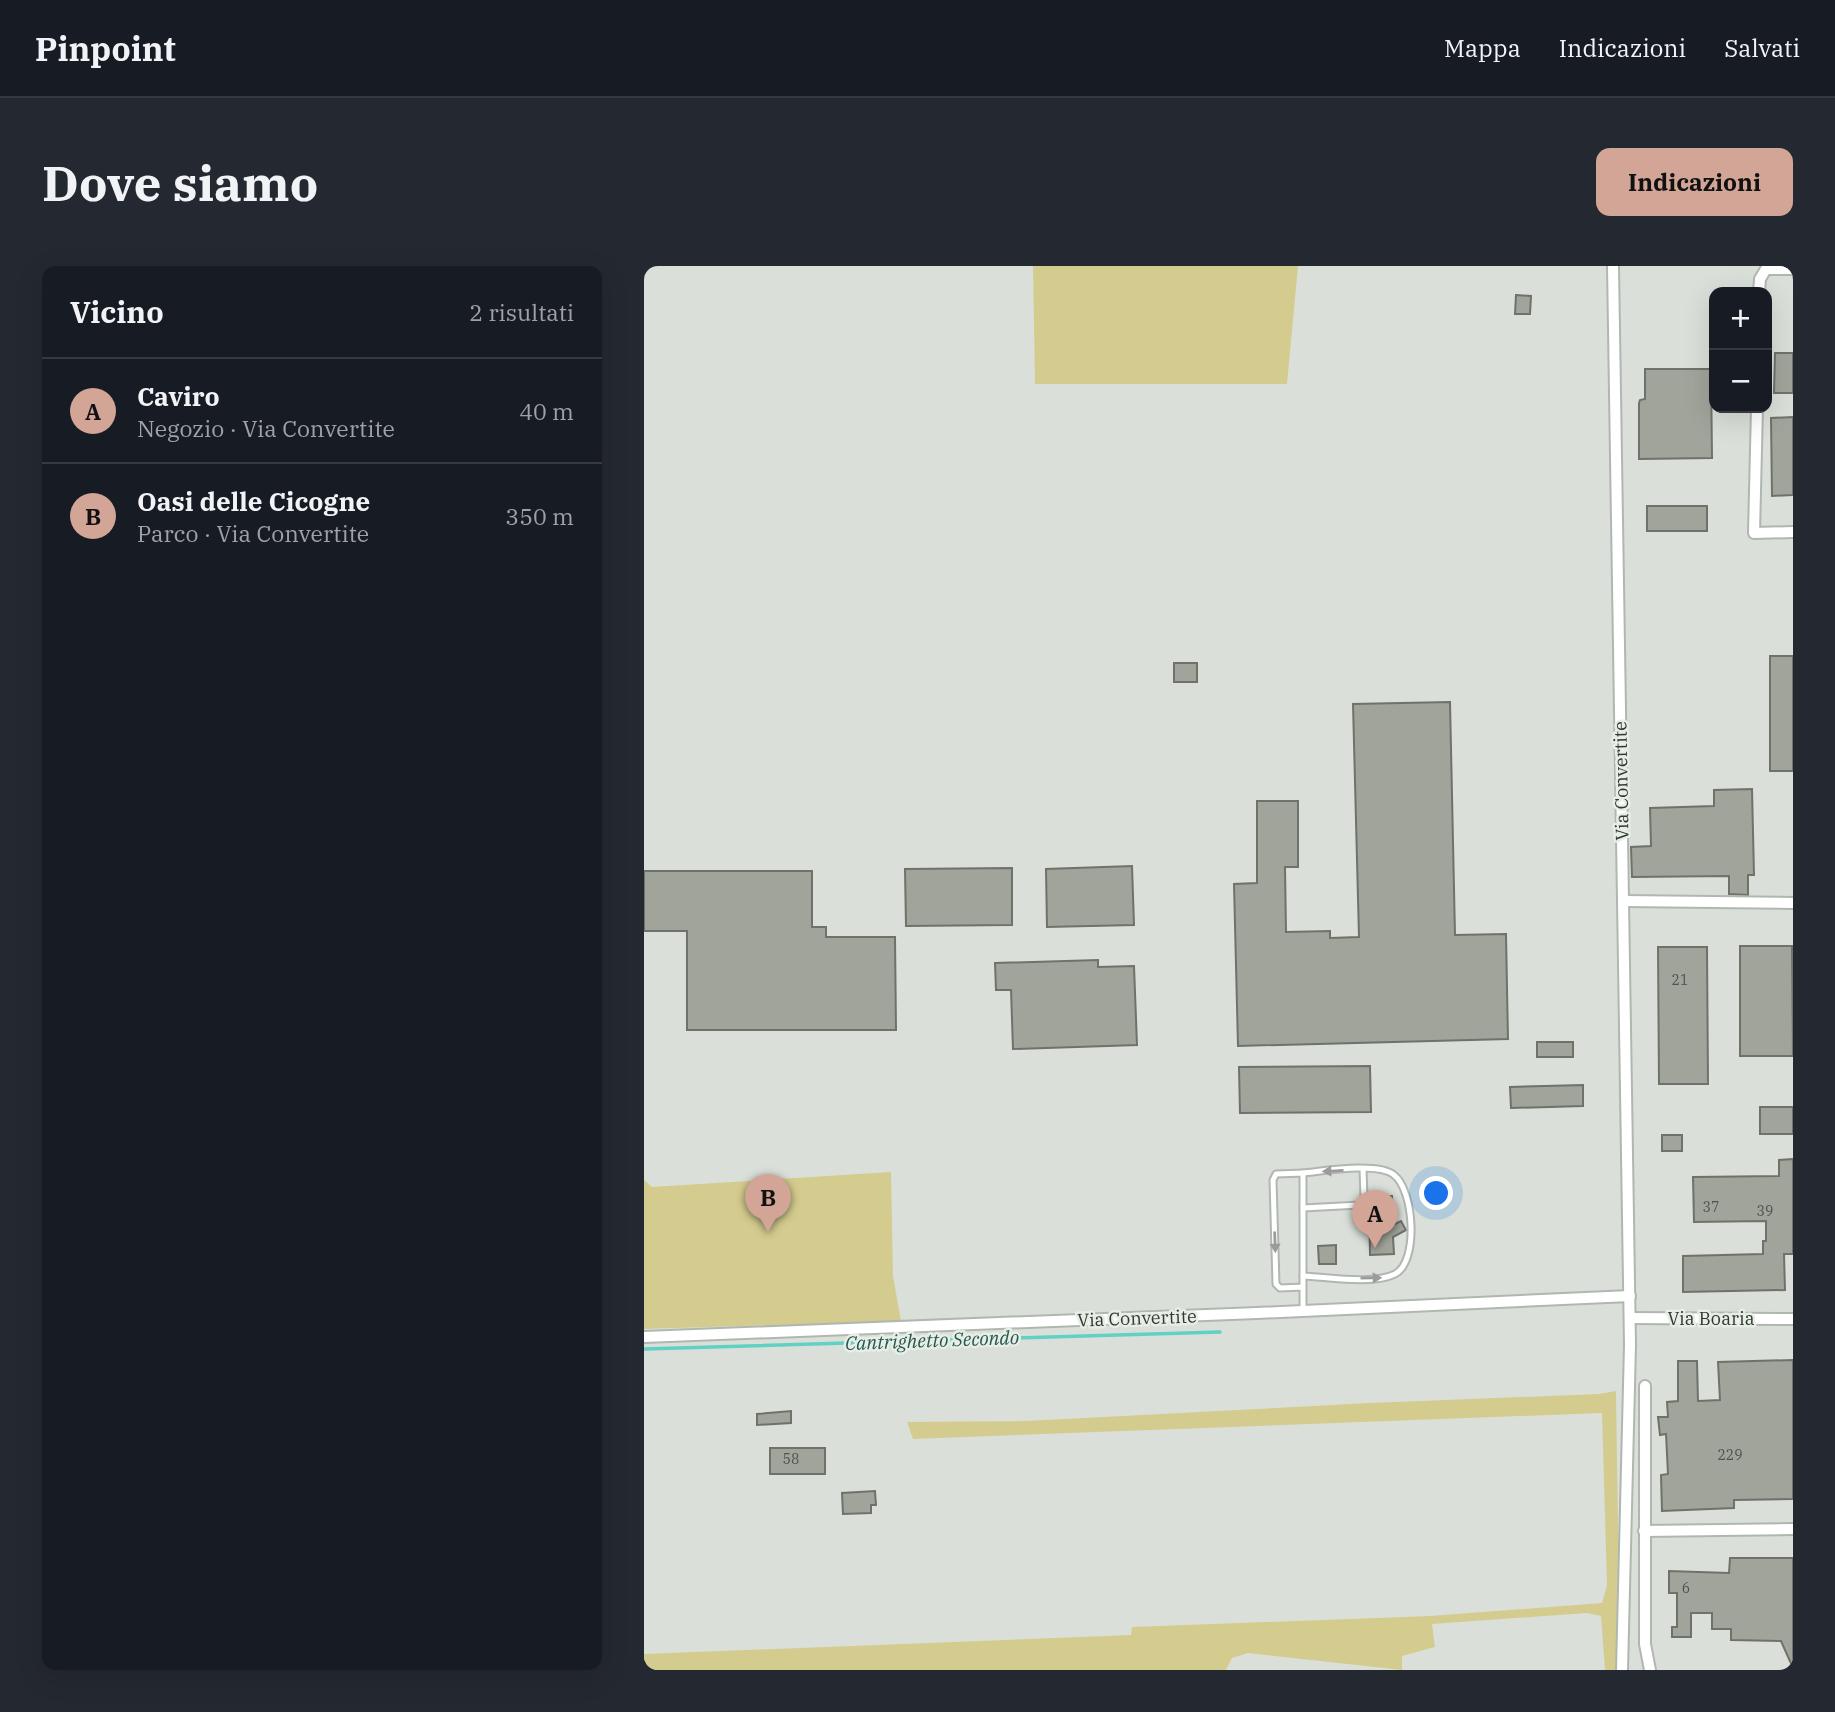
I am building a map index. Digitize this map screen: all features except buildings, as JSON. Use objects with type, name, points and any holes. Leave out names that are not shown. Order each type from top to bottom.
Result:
[{"type":"street","name":"Via Convertite","points":[[1613,266],[1630,1318],[1622,1670]]},
{"type":"street","points":[[1759,287],[1760,279],[1766,269],[1793,269]]},
{"type":"street","points":[[1757,413],[1754,533],[1793,532]]},
{"type":"street","points":[[1623,901],[1793,903]]},
{"type":"street","name":"Via Convertite","points":[[644,1337],[1629,1296]]},
{"type":"street","name":"Via Boaria","points":[[1630,1318],[1793,1319]]},
{"type":"street","points":[[1645,1386],[1644,1531],[1646,1644],[1650,1670]]},
{"type":"street","points":[[1644,1531],[1793,1529]]},
{"type":"lane","points":[[1303,1276],[1380,1279],[1397,1273],[1407,1262],[1412,1224],[1403,1186],[1393,1174],[1373,1168],[1276,1174],[1273,1180],[1276,1284],[1280,1289],[1303,1287]]},
{"type":"lane","points":[[1303,1208],[1360,1205],[1364,1198],[1363,1169]]},
{"type":"lane","points":[[1303,1173],[1303,1311]]},
{"type":"shaded area","points":[[1033,266],[1298,266],[1287,384],[1035,384]]},
{"type":"shaded area","points":[[891,1172],[893,1276],[901,1321],[644,1329],[644,1180],[652,1187]]},
{"type":"shaded area","points":[[1616,1391],[1618,1527],[1627,1670],[1605,1670],[1601,1616],[1587,1613],[1432,1624],[1435,1647],[1402,1656],[1402,1670],[1248,1653],[1232,1658],[1226,1670],[644,1670],[644,1654],[1131,1635],[1132,1627],[1430,1616],[1602,1603],[1607,1585],[1602,1413],[913,1439],[907,1422],[1026,1421],[1599,1394]]},
{"type":"waterway","name":"Cantrighetto Secondo","points":[[644,1349],[1220,1332]]},
{"type":"place","name":"Oasi delle Cicogne","points":[[768,1232]]},
{"type":"place","name":"Caviro","points":[[1375,1248]]}]
